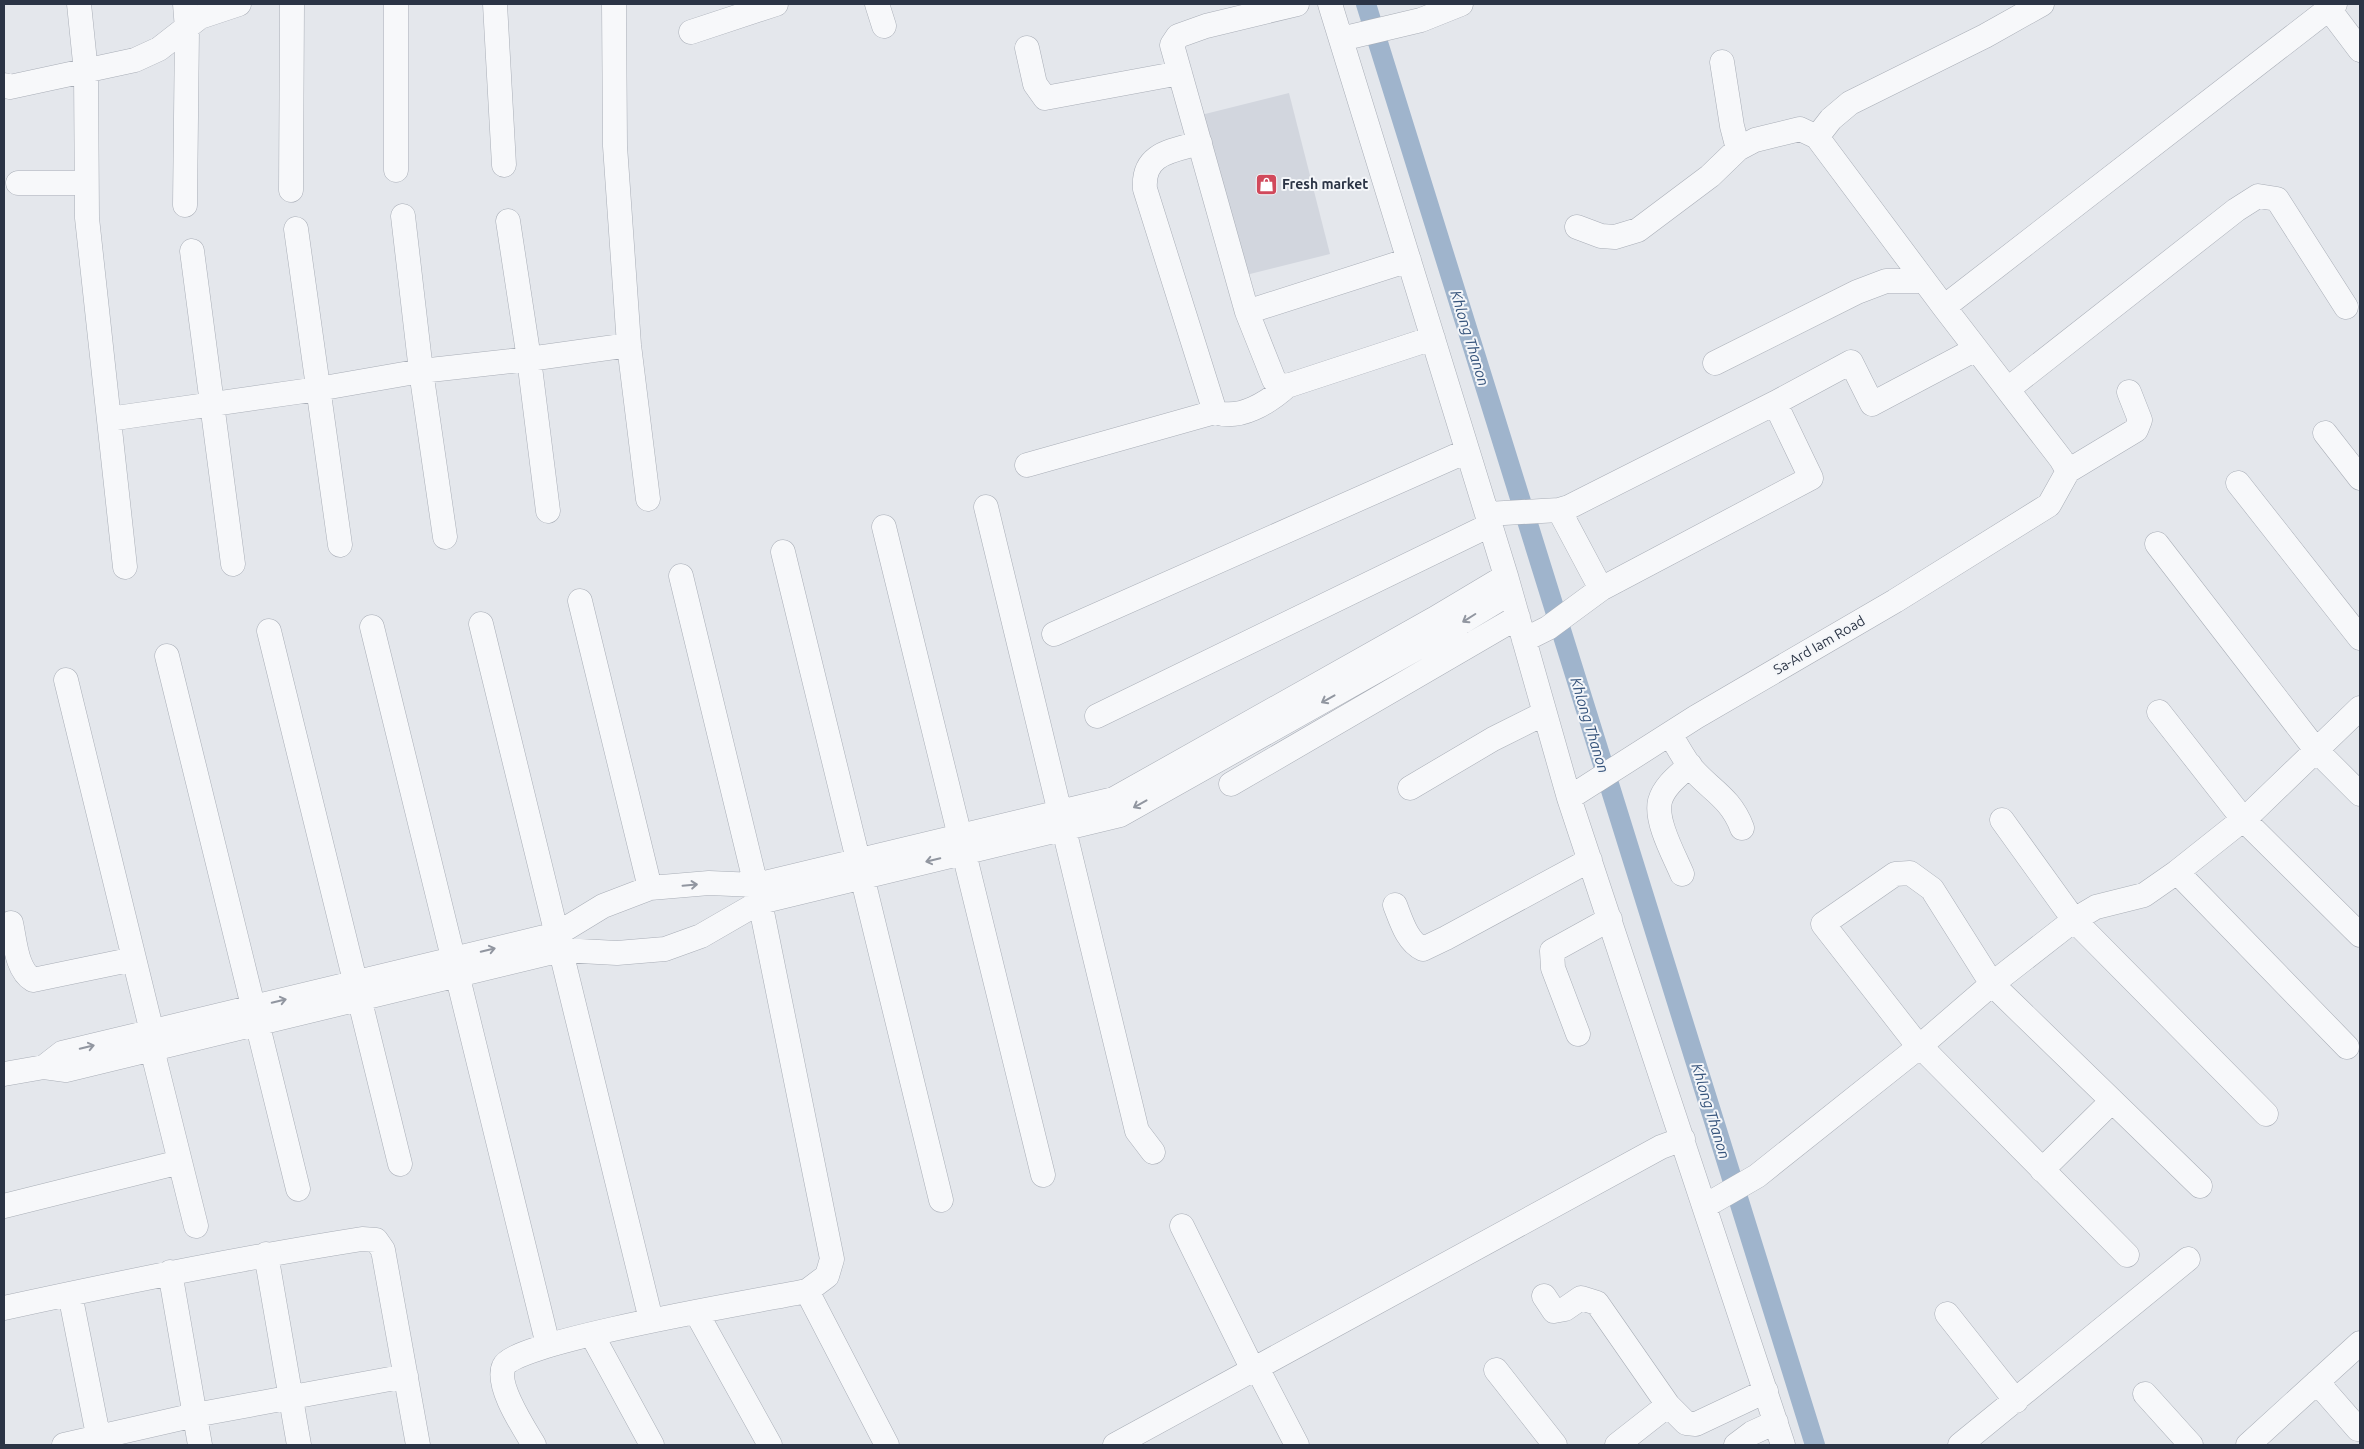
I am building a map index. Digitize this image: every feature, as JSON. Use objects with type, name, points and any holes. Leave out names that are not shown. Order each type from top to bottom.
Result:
[{"type":"street","points":[[79,4],[86,72],[87,218],[125,567]]},
{"type":"street","points":[[185,4],[187,29],[185,205]]},
{"type":"street","points":[[4,85],[10,87],[135,60],[159,49],[200,17],[239,4]]},
{"type":"street","points":[[291,190],[292,4]]},
{"type":"street","points":[[396,4],[396,170]]},
{"type":"street","points":[[495,4],[504,165]]},
{"type":"street","points":[[614,4],[615,146],[629,345],[648,499]]},
{"type":"street","points":[[691,32],[776,4]]},
{"type":"street","points":[[877,4],[884,26]]},
{"type":"street","points":[[1287,386],[1280,385],[1274,380],[1247,312],[1172,45],[1178,36],[1206,26],[1297,4]]},
{"type":"street","points":[[1330,4],[1349,37],[1409,260],[1467,451],[1495,517],[1508,584],[1545,714],[1579,792],[1590,860],[1682,1139],[1712,1202],[1783,1445]]},
{"type":"street","points":[[1349,37],[1421,20],[1461,4]]},
{"type":"street","points":[[1818,137],[1831,119],[1850,103],[1985,36],[2042,4]]},
{"type":"street","points":[[1944,307],[2332,6],[2360,50]]},
{"type":"street","points":[[1026,48],[1034,84],[1045,98],[1180,73]]},
{"type":"street","points":[[1722,62],[1732,126],[1738,149]]},
{"type":"street","points":[[1577,227],[1601,236],[1615,238],[1638,230],[1710,176],[1738,149],[1755,140],[1800,128],[1818,137],[1924,281],[2008,390],[2065,479],[2136,430],[2140,420],[2128,392]]},
{"type":"street","points":[[1200,144],[1164,154],[1152,162],[1144,176],[1145,189],[1215,412]]},
{"type":"street","points":[[18,183],[86,183]]},
{"type":"street","points":[[2008,390],[2236,210],[2258,196],[2277,199],[2346,307]]},
{"type":"street","points":[[403,216],[421,371],[445,537]]},
{"type":"street","points":[[508,221],[529,359],[548,510]]},
{"type":"street","points":[[296,229],[340,545]]},
{"type":"street","points":[[192,251],[233,564]]},
{"type":"street","points":[[1247,312],[1409,260]]},
{"type":"street","points":[[1715,363],[1857,292],[1886,281],[1924,281]]},
{"type":"street","points":[[1027,464],[1215,412],[1225,416],[1238,414],[1270,401],[1287,386],[1433,338]]},
{"type":"street","points":[[109,419],[318,389],[421,371],[629,345]]},
{"type":"street","points":[[1097,716],[1495,517],[1552,511],[1569,507],[1775,403],[1851,362],[1872,404],[1976,349]]},
{"type":"street","points":[[1524,640],[1548,628],[1601,589],[1810,478],[1775,403]]},
{"type":"street","points":[[2324,433],[2360,478]]},
{"type":"street","points":[[1054,634],[1467,451]]},
{"type":"street","name":"Sa-Ard Iam Road","points":[[1579,792],[1696,716],[1896,601],[2049,506],[2065,479]]},
{"type":"street","points":[[2238,483],[2360,638]]},
{"type":"street","points":[[986,507],[1137,1131],[1153,1152]]},
{"type":"street","points":[[1552,511],[1601,589]]},
{"type":"street","points":[[884,527],[1043,1175]]},
{"type":"street","points":[[2157,544],[2316,750],[2360,794]]},
{"type":"street","points":[[782,552],[941,1200]]},
{"type":"street","points":[[534,1445],[505,1391],[502,1376],[504,1366],[509,1359],[548,1345],[651,1320],[807,1291],[827,1276],[832,1259],[758,894],[681,576]]},
{"type":"street","points":[[4,1074],[44,1067],[62,1054],[152,1040],[559,942],[617,953],[665,949],[701,936],[758,894],[1062,820],[1163,781],[1434,619],[1508,584]]},
{"type":"street","points":[[580,601],[650,888]]},
{"type":"street","points":[[1231,784],[1518,617]]},
{"type":"street","points":[[481,624],[651,1320]]},
{"type":"street","points":[[372,627],[548,1345]]},
{"type":"street","points":[[269,631],[400,1164]]},
{"type":"street","points":[[168,656],[298,1189]]},
{"type":"street","points":[[66,680],[134,959],[196,1226]]},
{"type":"street","points":[[1712,1202],[1757,1176],[1919,1048],[1992,984],[2074,920],[2096,907],[2144,895],[2177,872],[2243,819],[2360,708]]},
{"type":"street","points":[[2159,712],[2243,819],[2360,935]]},
{"type":"street","points":[[1410,788],[1493,739],[1545,714]]},
{"type":"street","points":[[1661,740],[1728,801],[1742,828]]},
{"type":"street","points":[[1682,874],[1660,819],[1660,801],[1670,784],[1690,765]]},
{"type":"street","points":[[2002,820],[2074,920],[2266,1114]]},
{"type":"street","points":[[1395,905],[1407,933],[1418,946],[1423,948],[1446,938],[1590,860]]},
{"type":"street","points":[[2177,872],[2347,1047]]},
{"type":"street","points":[[2127,1255],[1929,1055],[1919,1048],[1823,924],[1895,874],[1910,873],[1932,890],[1992,984],[2200,1186]]},
{"type":"street","points":[[559,942],[602,906],[650,888],[709,883],[758,894]]},
{"type":"street","points":[[1578,1034],[1553,968],[1552,950],[1610,919]]},
{"type":"street","points":[[11,922],[20,964],[27,976],[33,980],[134,959]]},
{"type":"street","points":[[2042,1170],[2112,1101]]},
{"type":"street","points":[[1115,1445],[1661,1147],[1682,1139]]},
{"type":"street","points":[[4,1206],[180,1162]]},
{"type":"street","points":[[1182,1226],[1255,1369],[1297,1445]]},
{"type":"street","points":[[4,1308],[170,1272],[266,1254],[362,1239],[376,1240],[383,1250],[418,1445]]},
{"type":"street","points":[[266,1254],[299,1445]]},
{"type":"street","points":[[1960,1445],[2188,1259]]},
{"type":"street","points":[[170,1272],[200,1445]]},
{"type":"street","points":[[807,1291],[887,1445]]},
{"type":"street","points":[[70,1294],[100,1442]]},
{"type":"street","points":[[1544,1296],[1554,1311],[1565,1309],[1581,1298],[1597,1303],[1668,1405],[1686,1423],[1694,1425],[1766,1391]]},
{"type":"street","points":[[696,1312],[770,1445]]},
{"type":"street","points":[[1947,1314],[2016,1401]]},
{"type":"street","points":[[592,1335],[652,1445]]},
{"type":"street","points":[[2248,1445],[2360,1343]]},
{"type":"street","points":[[1496,1370],[1555,1445]]},
{"type":"street","points":[[64,1445],[100,1442],[194,1415],[290,1399],[406,1376]]},
{"type":"street","points":[[2317,1382],[2358,1429]]},
{"type":"street","points":[[2145,1394],[2191,1445]]},
{"type":"street","points":[[1617,1445],[1668,1405]]},
{"type":"street","points":[[1736,1445],[1752,1433],[1776,1422]]},
{"type":"shaded area","name":"Fresh market","points":[[1289,93],[1330,254],[1242,276],[1201,115]]},
{"type":"waterway","name":"Khlong Thanon","points":[[1366,4],[1815,1445]]},
{"type":"place","name":"Fresh market","points":[[1266,184]]}]
